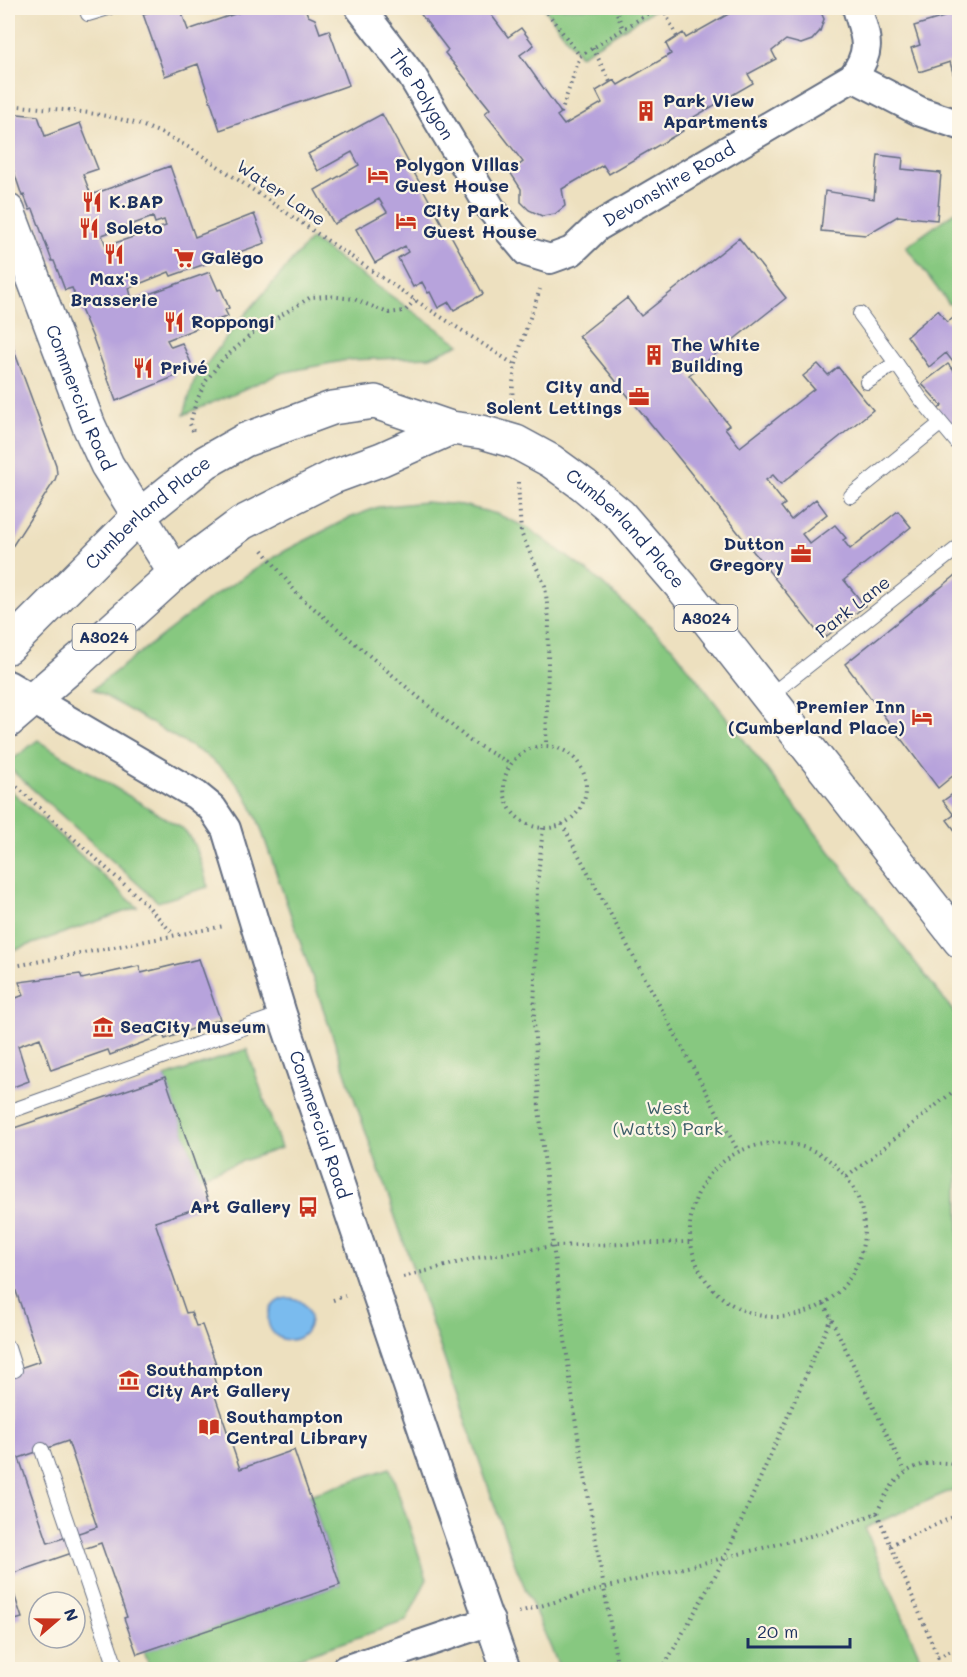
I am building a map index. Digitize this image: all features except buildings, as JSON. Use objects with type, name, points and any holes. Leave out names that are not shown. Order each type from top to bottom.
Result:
[{"type":"main road","name":"Commercial Road","points":[[8,211],[88,426],[106,465],[175,573]]},
{"type":"main road","name":"Cumberland Place","points":[[8,647],[139,516],[206,462],[245,440],[332,408],[375,402],[451,428],[482,432],[516,442],[551,461],[620,515],[682,587],[960,941]]},
{"type":"main road","name":"A3024","points":[[8,722],[20,692],[242,523],[333,477],[382,459],[451,428]]},
{"type":"street","name":"The Polygon","points":[[360,8],[412,76],[491,209],[527,252],[550,259]]},
{"type":"street","points":[[857,8],[865,35],[866,52],[853,77],[921,112],[960,125]]},
{"type":"street","name":"Devonshire Road","points":[[550,259],[572,251],[597,227],[853,77]]},
{"type":"street","name":"Commercial Road","points":[[20,692],[196,795],[212,808],[226,829],[282,1014],[430,1454],[506,1670]]},
{"type":"street","points":[[345,1670],[489,1621]]},
{"type":"lane","points":[[88,14],[108,8]]},
{"type":"lane","points":[[860,314],[920,398],[960,447]]},
{"type":"lane","points":[[867,382],[896,363]]},
{"type":"lane","points":[[851,496],[940,424]]},
{"type":"lane","name":"Park Lane","points":[[768,697],[960,546]]},
{"type":"lane","points":[[8,1112],[282,1014]]},
{"type":"lane","points":[[8,1348],[15,1370]]},
{"type":"lane","points":[[42,1450],[117,1670]]},
{"type":"path","points":[[544,8],[580,56]]},
{"type":"path","points":[[615,8],[623,29]]},
{"type":"path","points":[[561,113],[580,56],[657,8]]},
{"type":"path","points":[[663,8],[676,37]]},
{"type":"path","points":[[593,48],[610,82]]},
{"type":"path","name":"Water Lane","points":[[8,105],[91,113],[128,121],[175,139],[515,365]]},
{"type":"path","points":[[546,746],[549,620],[545,586],[521,533],[512,397],[515,365],[550,259]]},
{"type":"path","points":[[206,462],[190,424],[196,402],[206,381],[222,360],[254,333],[311,297],[354,299],[388,313],[405,311],[415,300]]},
{"type":"path","points":[[242,523],[298,595],[470,741],[511,764]]},
{"type":"path","points":[[546,746],[560,749],[580,766],[585,779],[585,793],[582,806],[573,817],[562,824],[543,828],[531,826],[520,820],[506,800],[504,788],[511,764],[521,754],[533,748],[546,746]]},
{"type":"path","points":[[8,779],[147,905],[174,935]]},
{"type":"path","points":[[562,824],[738,1151]]},
{"type":"path","points":[[543,828],[537,886],[534,1021],[539,1107],[553,1246],[575,1418],[618,1670]]},
{"type":"path","points":[[8,964],[15,966],[254,920]]},
{"type":"path","points":[[847,1177],[960,1086]]},
{"type":"path","points":[[777,1142],[797,1144],[816,1151],[833,1162],[847,1177],[857,1195],[863,1215],[864,1235],[861,1256],[852,1275],[840,1291],[824,1304],[801,1314],[776,1318],[752,1314],[729,1303],[710,1287],[697,1266],[690,1242],[690,1220],[695,1198],[705,1179],[720,1163],[738,1151],[757,1144],[777,1142]]},
{"type":"path","points":[[374,1286],[476,1258],[553,1246],[690,1242]]},
{"type":"path","points":[[824,1304],[905,1472]]},
{"type":"path","points":[[662,1670],[725,1558],[831,1318]]},
{"type":"path","points":[[489,1621],[604,1588],[826,1532],[877,1513],[892,1484],[905,1472],[922,1465],[944,1462],[960,1465]]},
{"type":"path","points":[[877,1513],[938,1657],[960,1647]]},
{"type":"path","points":[[890,1545],[960,1514]]},
{"type":"green space","points":[[544,8],[657,8],[580,56]]},
{"type":"green space","points":[[959,209],[959,303],[949,304],[906,247]]},
{"type":"green space","points":[[311,239],[459,344],[430,357],[347,360],[281,373],[184,415],[194,381],[236,325]]},
{"type":"green space","name":"West (Watts) Park","points":[[425,502],[462,505],[497,514],[528,528],[595,577],[673,648],[959,1019],[959,1487],[865,1528],[925,1669],[573,1670],[570,1664],[560,1669],[516,1567],[259,823],[246,795],[228,773],[204,754],[93,689],[212,597],[281,553],[347,519],[378,507]]},
{"type":"green space","points":[[38,740],[182,828],[196,848],[208,887],[158,902],[8,767],[8,763]]},
{"type":"green space","points":[[8,788],[138,907],[15,950],[8,931]]},
{"type":"green space","points":[[247,1049],[281,1148],[199,1176],[165,1077]]},
{"type":"green space","points":[[390,1468],[427,1579],[406,1621],[265,1669],[150,1669],[144,1651],[340,1585],[310,1495]]},
{"type":"water","points":[[289,1298],[304,1304],[310,1319],[304,1334],[289,1340],[274,1334],[268,1319],[274,1304]]},
{"type":"place","name":"Park View Apartments","points":[[646,111]]},
{"type":"place","name":"Polygon Villas Guest House","points":[[378,175]]},
{"type":"place","name":"K.BAP","points":[[92,202]]},
{"type":"place","name":"City Park Guest House","points":[[406,221]]},
{"type":"place","name":"Soleto","points":[[89,228]]},
{"type":"place","name":"Max's Brasserie","points":[[114,254]]},
{"type":"place","name":"Galëgo","points":[[184,258]]},
{"type":"place","name":"Roppongi","points":[[174,322]]},
{"type":"place","name":"The White Building","points":[[654,355]]},
{"type":"place","name":"Privé","points":[[143,368]]},
{"type":"place","name":"City and Solent Lettings","points":[[639,397]]},
{"type":"place","name":"Dutton Gregory","points":[[801,554]]},
{"type":"place","name":"Premier Inn (Cumberland Place)","points":[[922,717]]},
{"type":"place","name":"SeaCity Museum","points":[[103,1027]]},
{"type":"place","name":"Art Gallery","points":[[308,1207]]},
{"type":"place","name":"Southampton City Art Gallery","points":[[129,1380]]},
{"type":"place","name":"Southampton Central Library","points":[[209,1427]]}]
